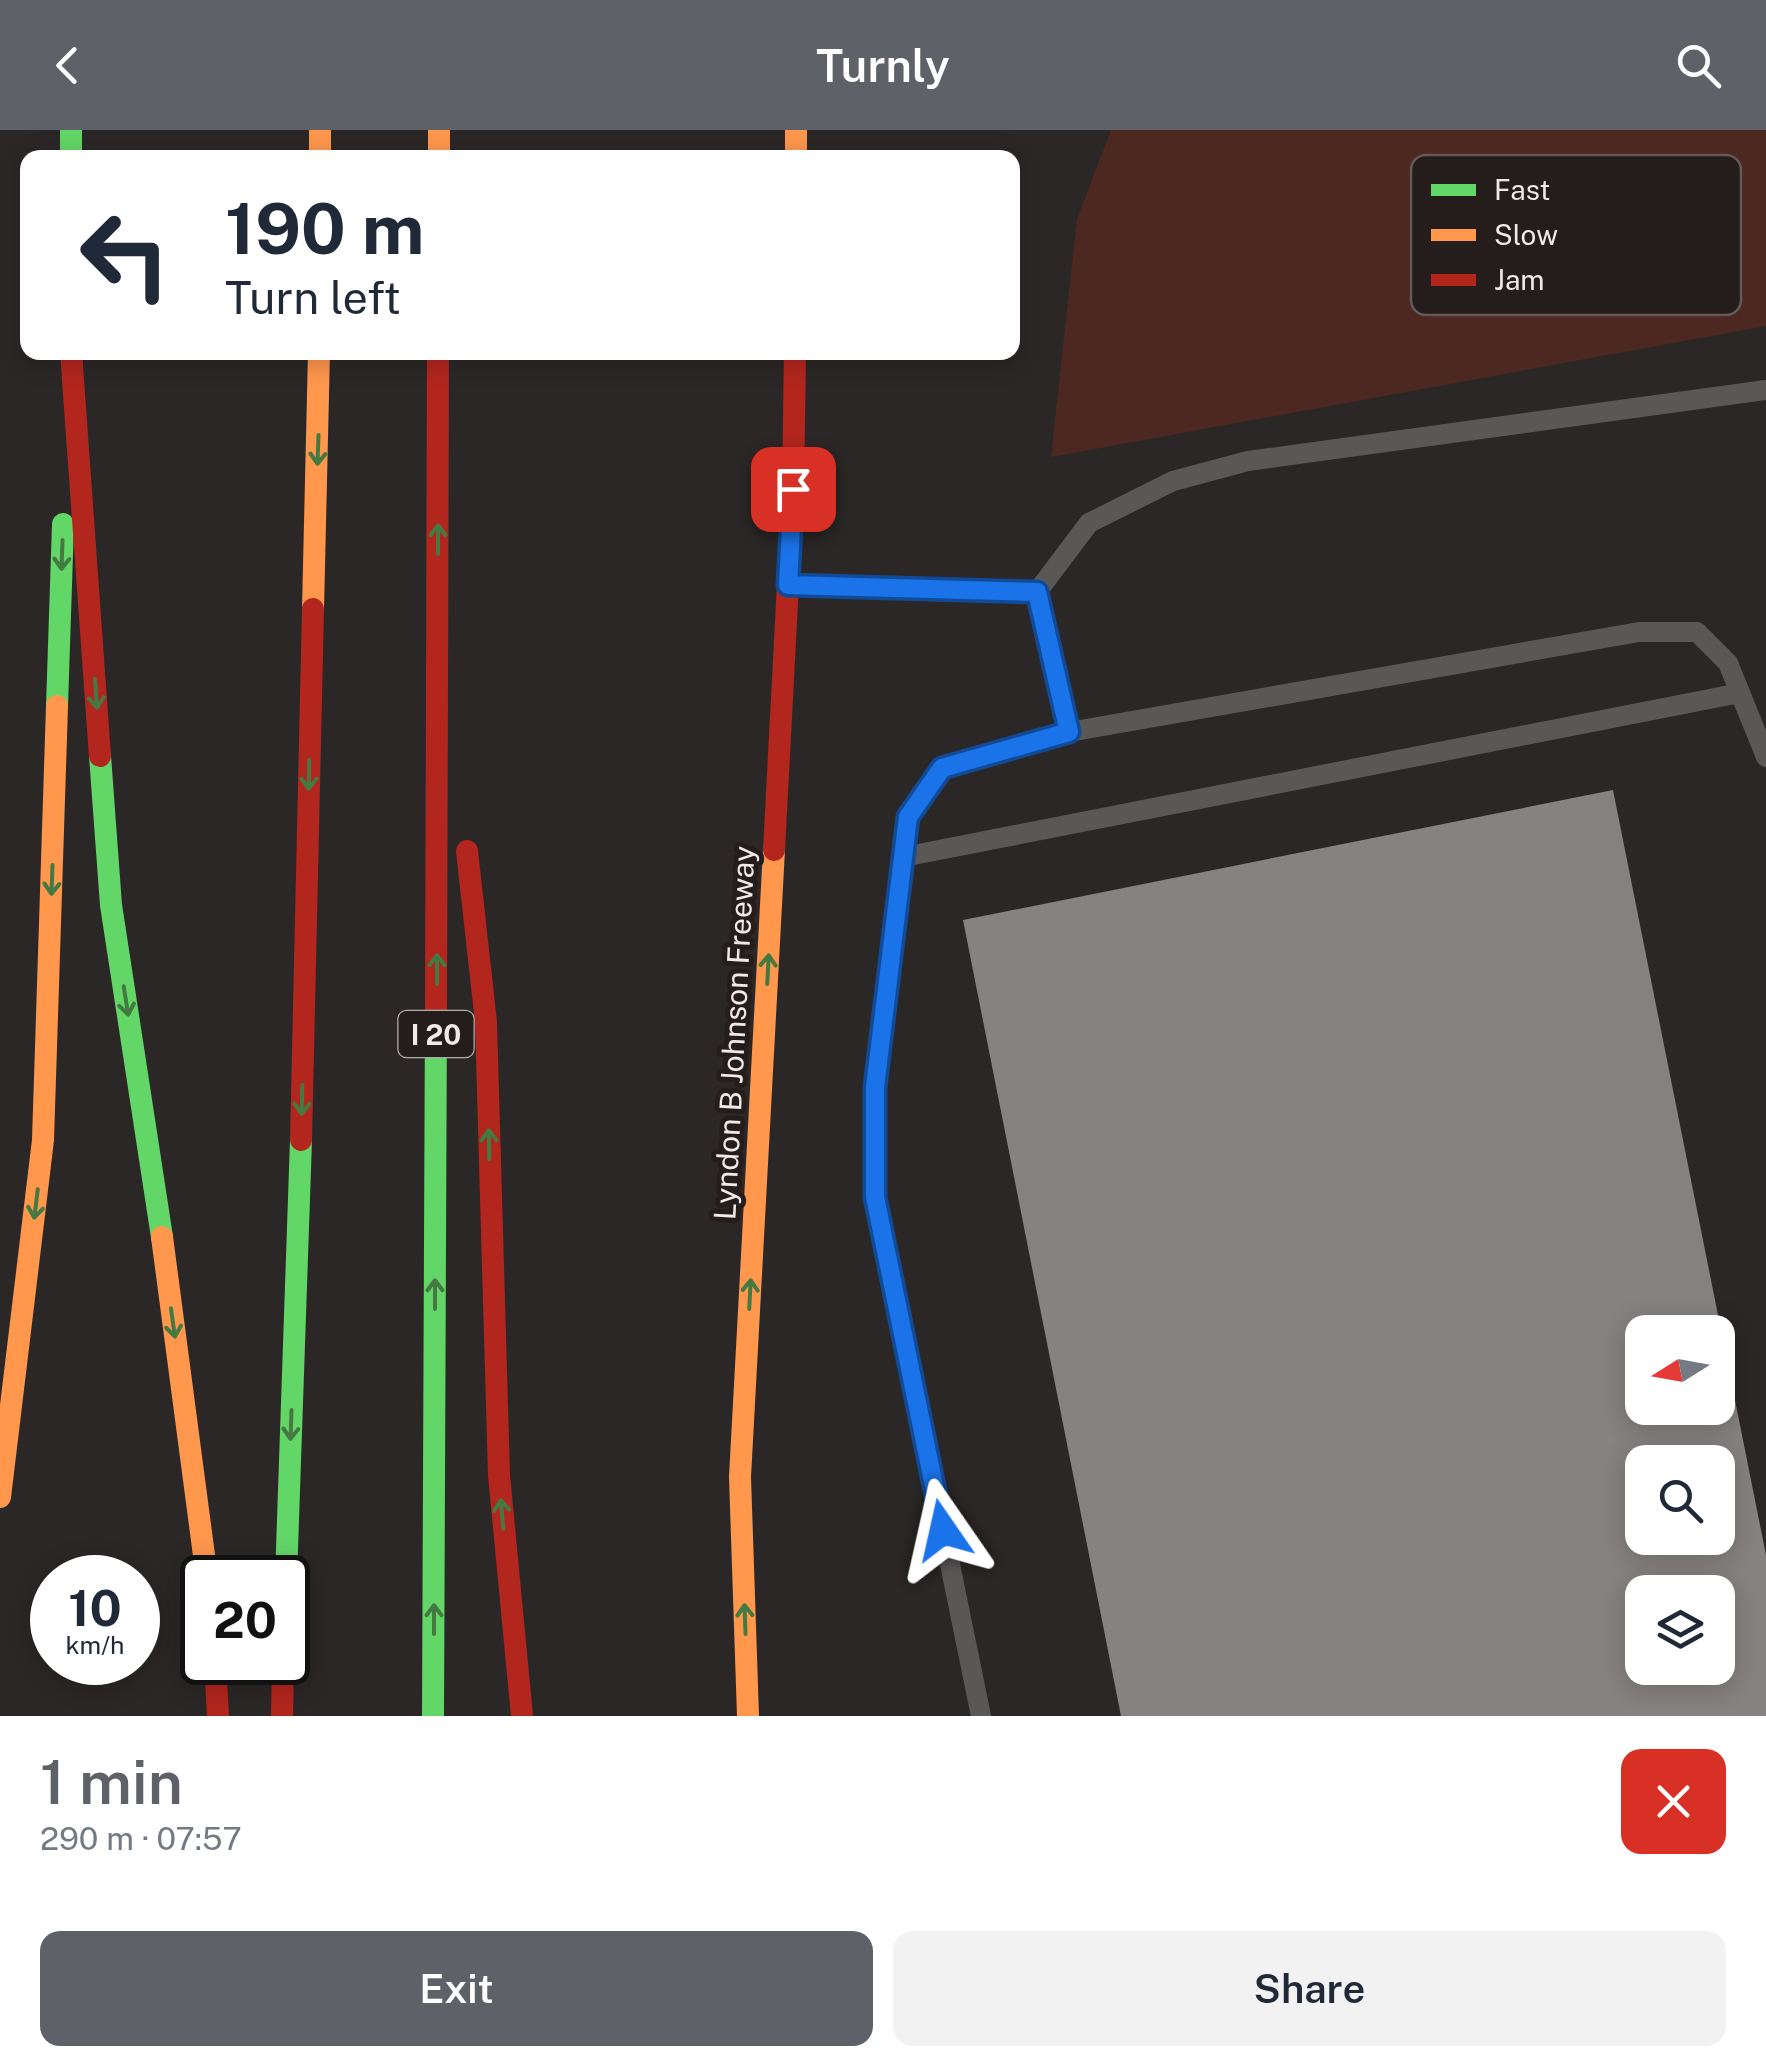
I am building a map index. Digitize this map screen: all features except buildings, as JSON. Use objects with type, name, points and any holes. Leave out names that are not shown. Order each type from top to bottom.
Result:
[{"type":"main road","points":[[0,1497],[43,1140],[70,360]]},
{"type":"main road","points":[[71,360],[111,905],[162,1235],[204,1555]]},
{"type":"main road","points":[[287,1555],[319,360]]},
{"type":"main road","name":"I 20","points":[[433,1716],[438,360]]},
{"type":"main road","name":"Lyndon B Johnson Freeway","points":[[748,1716],[740,1477],[793,489],[794,360]]},
{"type":"main road","points":[[438,590],[460,786]]},
{"type":"main road","points":[[464,825],[486,1022],[499,1475],[522,1716]]},
{"type":"main road","points":[[216,1685],[218,1716]]},
{"type":"main road","points":[[282,1716],[283,1685]]},
{"type":"lane","points":[[1069,732],[1037,592],[1089,523],[1173,481],[1248,461],[1766,390]]},
{"type":"lane","points":[[788,585],[1037,592]]},
{"type":"lane","points":[[980,1716],[875,1197],[875,1087],[908,817],[942,768],[1069,732],[1639,632],[1697,632],[1728,663],[1766,757]]},
{"type":"lane","points":[[903,857],[1740,694]]},
{"type":"shaded area","points":[[1111,130],[1766,130],[1766,326],[1051,457],[1077,219]]},
{"type":"traffic: fast","points":[[71,130],[71,150]]},
{"type":"traffic: fast","points":[[57,706],[63,524]]},
{"type":"traffic: fast","points":[[100,756],[111,905],[162,1237]]},
{"type":"traffic: fast","points":[[433,1716],[436,1010]]},
{"type":"traffic: fast","points":[[287,1555],[301,1140]]},
{"type":"traffic: slow","points":[[320,130],[320,150]]},
{"type":"traffic: slow","points":[[439,130],[439,150]]},
{"type":"traffic: slow","points":[[796,130],[796,150]]},
{"type":"traffic: slow","points":[[313,609],[319,360]]},
{"type":"traffic: slow","points":[[0,1497],[43,1140],[57,706]]},
{"type":"traffic: slow","points":[[748,1716],[740,1477],[774,850]]},
{"type":"traffic: slow","points":[[162,1237],[204,1555]]},
{"type":"traffic: jam","points":[[72,360],[100,756]]},
{"type":"traffic: jam","points":[[436,1010],[438,360]]},
{"type":"traffic: jam","points":[[774,850],[793,489],[795,360]]},
{"type":"traffic: jam","points":[[301,1140],[313,609]]},
{"type":"traffic: jam","points":[[467,851],[486,1022],[499,1475],[522,1716]]},
{"type":"traffic: jam","points":[[216,1685],[218,1716]]},
{"type":"traffic: jam","points":[[282,1716],[283,1685]]},
{"type":"route","points":[[793,489],[788,585],[1037,592],[1069,732],[942,768],[908,817],[875,1087],[875,1197],[943,1530]]}]
